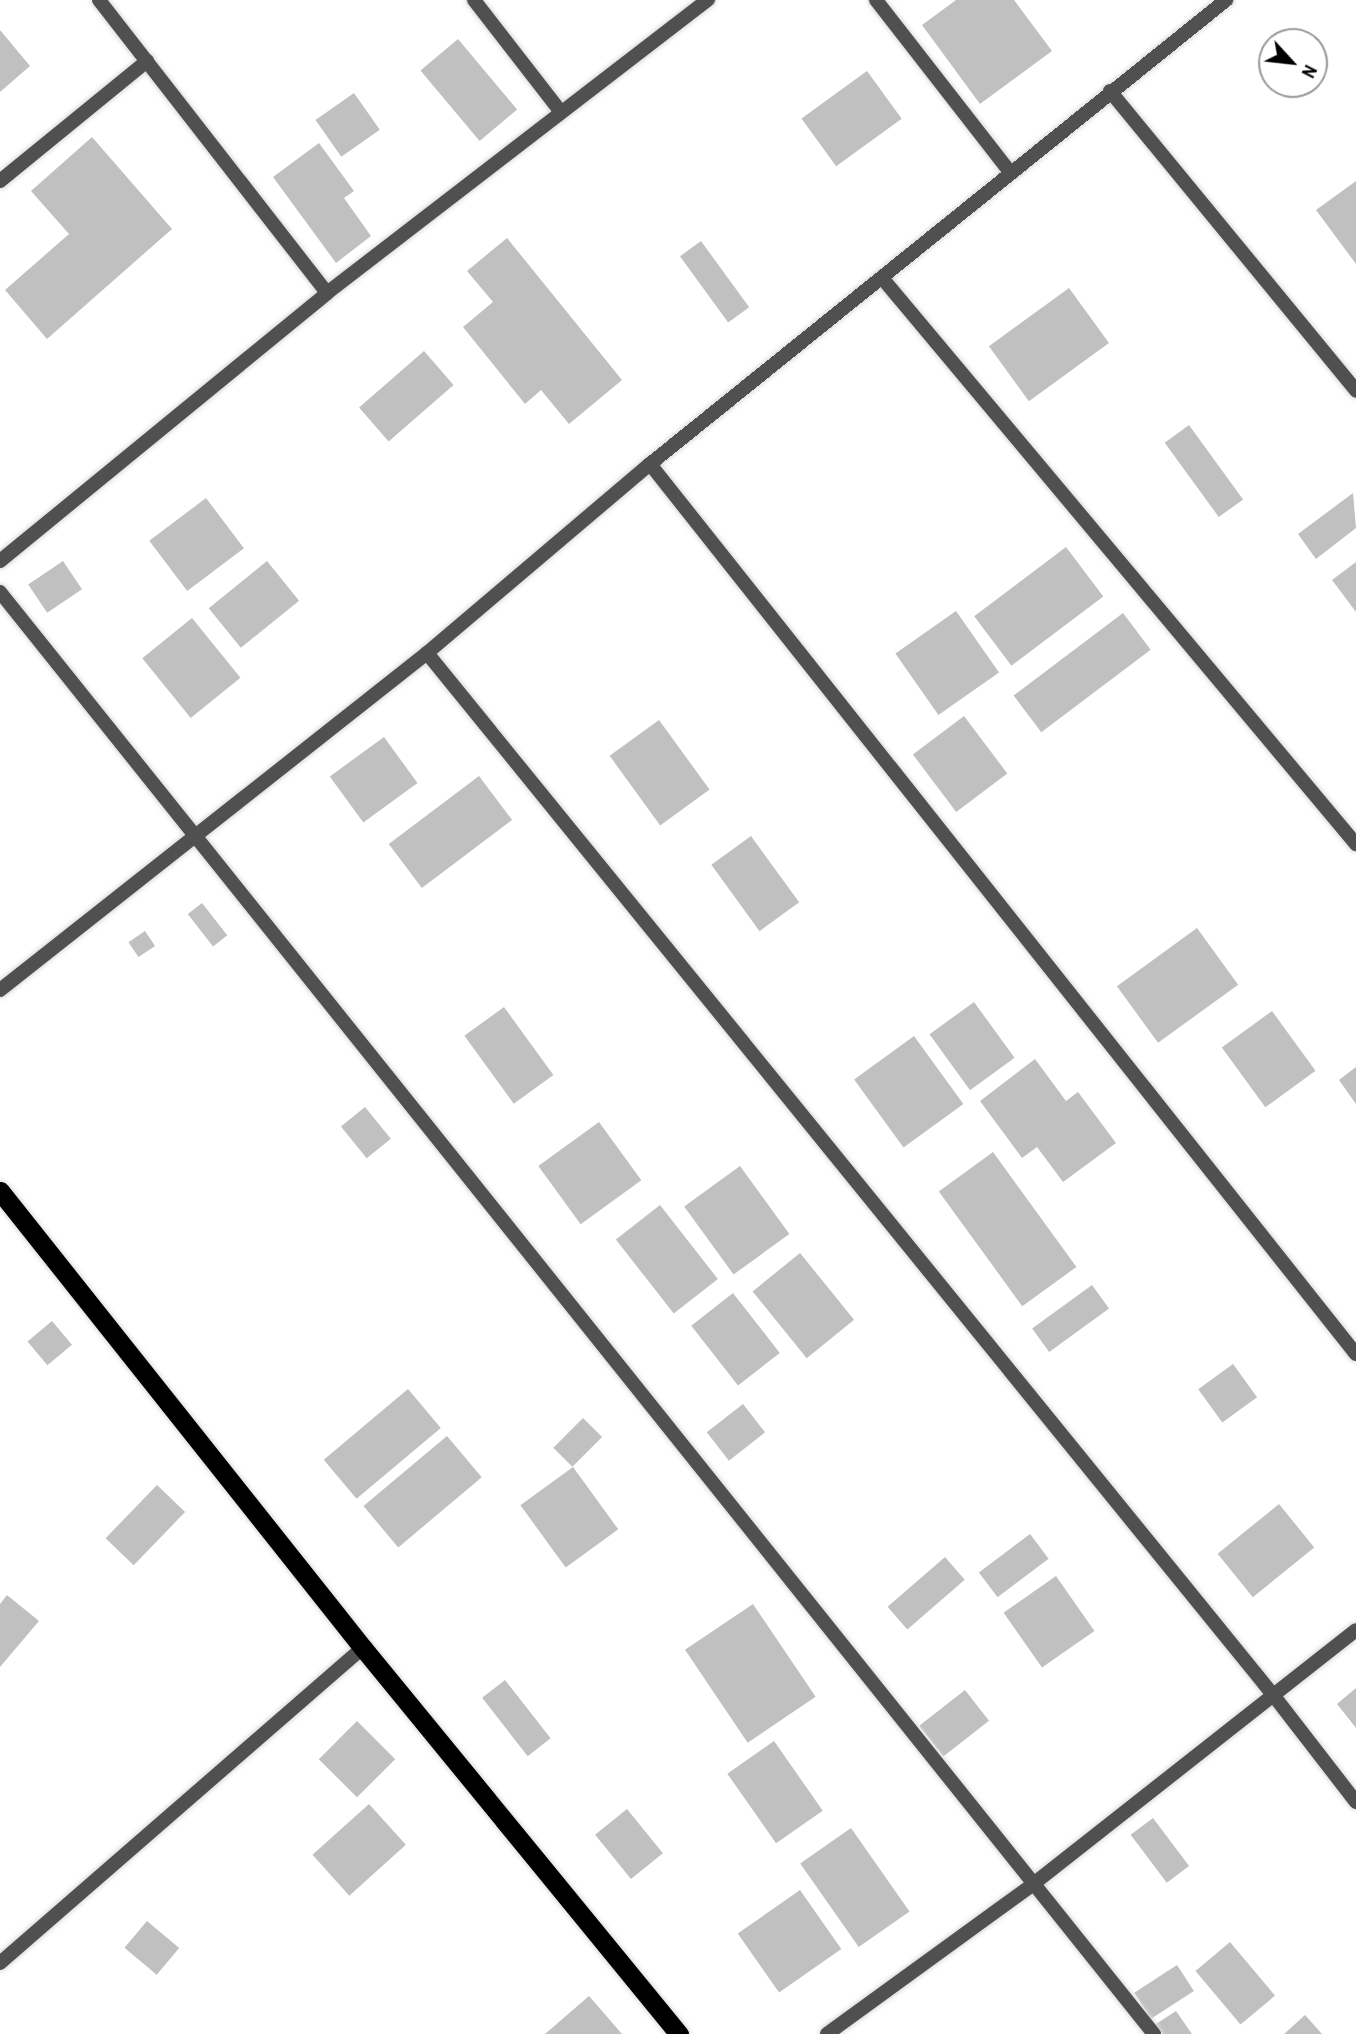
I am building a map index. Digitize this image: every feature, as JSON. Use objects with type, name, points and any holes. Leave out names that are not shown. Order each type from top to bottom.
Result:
[{"type":"highway","points":[[0,1191],[363,1648],[679,2034]]},
{"type":"street","points":[[99,0],[327,293]]},
{"type":"street","points":[[474,0],[561,113]]},
{"type":"street","points":[[0,561],[327,293],[708,0]]},
{"type":"street","points":[[876,0],[1010,172]]},
{"type":"street","points":[[0,990],[427,653],[650,464],[1226,0]]},
{"type":"street","points":[[0,181],[146,61]]},
{"type":"street","points":[[1110,91],[1356,391]]},
{"type":"street","points":[[883,279],[1356,844]]},
{"type":"street","points":[[650,464],[1356,1354]]},
{"type":"street","points":[[0,593],[1154,2034]]},
{"type":"street","points":[[427,653],[1274,1696],[1356,1802]]},
{"type":"street","points":[[827,2034],[1032,1885],[1356,1630]]},
{"type":"street","points":[[0,1963],[363,1648]]},
{"type":"building","points":[[956,0],[1014,0],[1052,51],[980,104],[922,25]]},
{"type":"building","points":[[0,30],[30,66],[0,92]]},
{"type":"building","points":[[458,39],[517,109],[480,141],[420,70]]},
{"type":"building","points":[[867,71],[902,119],[836,166],[801,119]]},
{"type":"building","points":[[354,93],[380,130],[341,157],[315,120]]},
{"type":"building","points":[[92,137],[172,229],[47,339],[5,290],[69,234],[31,191]]},
{"type":"building","points":[[319,143],[354,191],[344,198],[371,236],[336,263],[273,177]]},
{"type":"building","points":[[1356,181],[1356,264],[1316,210]]},
{"type":"building","points":[[507,238],[622,380],[569,424],[541,390],[525,404],[463,327],[493,302],[467,271]]},
{"type":"building","points":[[701,241],[749,307],[728,323],[680,256]]},
{"type":"building","points":[[1069,288],[1109,343],[1029,401],[989,346]]},
{"type":"building","points":[[424,351],[454,385],[389,441],[359,407]]},
{"type":"building","points":[[1189,425],[1243,499],[1219,517],[1165,443]]},
{"type":"building","points":[[1353,493],[1356,528],[1316,559],[1298,534]]},
{"type":"building","points":[[206,498],[244,548],[187,591],[149,541]]},
{"type":"building","points":[[1066,547],[1103,597],[1011,666],[974,616]]},
{"type":"building","points":[[63,561],[82,589],[47,613],[28,584]]},
{"type":"building","points":[[267,561],[299,601],[241,648],[209,608]]},
{"type":"building","points":[[1356,562],[1356,612],[1332,580]]},
{"type":"building","points":[[956,611],[999,672],[938,715],[895,653]]},
{"type":"building","points":[[1123,613],[1151,650],[1041,732],[1014,695]]},
{"type":"building","points":[[192,618],[240,678],[191,718],[142,658]]},
{"type":"building","points":[[964,716],[1007,774],[956,812],[913,755]]},
{"type":"building","points":[[659,720],[710,790],[660,825],[610,756]]},
{"type":"building","points":[[384,737],[418,783],[363,822],[330,776]]},
{"type":"building","points":[[479,776],[512,820],[422,888],[389,844]]},
{"type":"building","points":[[751,836],[799,902],[760,931],[711,865]]},
{"type":"building","points":[[202,903],[227,935],[213,946],[188,914]]},
{"type":"building","points":[[1197,928],[1238,985],[1158,1043],[1117,986]]},
{"type":"building","points":[[145,931],[155,946],[138,957],[128,942]]},
{"type":"building","points":[[974,1002],[1015,1058],[970,1090],[930,1034]]},
{"type":"building","points":[[504,1007],[553,1075],[514,1104],[464,1036]]},
{"type":"building","points":[[1272,1011],[1315,1071],[1265,1107],[1222,1047]]},
{"type":"building","points":[[914,1036],[963,1104],[904,1147],[854,1079]]},
{"type":"building","points":[[1035,1059],[1066,1101],[1078,1092],[1116,1143],[1063,1182],[1037,1147],[1022,1158],[980,1101]]},
{"type":"building","points":[[1356,1067],[1356,1104],[1339,1080]]},
{"type":"building","points":[[365,1107],[391,1139],[367,1158],[341,1127]]},
{"type":"building","points":[[599,1122],[641,1180],[581,1224],[538,1166]]},
{"type":"building","points":[[993,1152],[1076,1267],[1022,1306],[939,1191]]},
{"type":"building","points":[[740,1166],[789,1234],[734,1275],[684,1207]]},
{"type":"building","points":[[660,1205],[718,1279],[674,1314],[616,1239]]},
{"type":"building","points":[[800,1253],[854,1320],[807,1358],[753,1291]]},
{"type":"building","points":[[1092,1285],[1109,1308],[1049,1352],[1032,1328]]},
{"type":"building","points":[[733,1293],[780,1353],[738,1386],[691,1326]]},
{"type":"building","points":[[52,1321],[72,1345],[47,1365],[27,1342]]},
{"type":"building","points":[[1233,1364],[1257,1397],[1222,1422],[1198,1389]]},
{"type":"building","points":[[408,1389],[441,1428],[357,1499],[324,1460]]},
{"type":"building","points":[[743,1404],[765,1432],[729,1461],[707,1432]]},
{"type":"building","points":[[583,1418],[602,1437],[572,1467],[553,1448]]},
{"type":"building","points":[[447,1436],[482,1477],[398,1547],[364,1506]]},
{"type":"building","points":[[573,1467],[618,1529],[566,1568],[520,1505]]},
{"type":"building","points":[[157,1485],[185,1512],[134,1565],[106,1538]]},
{"type":"building","points":[[1279,1504],[1314,1548],[1253,1597],[1218,1554]]},
{"type":"building","points":[[1030,1534],[1049,1559],[998,1597],[979,1573]]},
{"type":"building","points":[[945,1557],[965,1580],[907,1630],[888,1607]]},
{"type":"building","points":[[1056,1576],[1094,1631],[1042,1668],[1004,1613]]},
{"type":"building","points":[[7,1595],[39,1621],[0,1667],[0,1604]]},
{"type":"building","points":[[753,1604],[816,1697],[748,1743],[685,1650]]},
{"type":"building","points":[[505,1680],[551,1738],[528,1756],[482,1698]]},
{"type":"building","points":[[1356,1688],[1356,1728],[1337,1704]]},
{"type":"building","points":[[965,1690],[989,1721],[943,1756],[919,1726]]},
{"type":"building","points":[[357,1721],[395,1759],[357,1797],[319,1759]]},
{"type":"building","points":[[774,1741],[823,1811],[776,1843],[727,1774]]},
{"type":"building","points":[[369,1804],[406,1845],[349,1896],[313,1855]]},
{"type":"building","points":[[627,1809],[663,1853],[631,1879],[595,1835]]},
{"type":"building","points":[[1153,1818],[1189,1866],[1167,1883],[1131,1835]]},
{"type":"building","points":[[851,1828],[910,1912],[859,1947],[800,1864]]},
{"type":"building","points":[[800,1890],[841,1949],[779,1993],[738,1934]]},
{"type":"building","points":[[147,1921],[179,1948],[157,1975],[125,1948]]},
{"type":"building","points":[[1230,1942],[1275,1996],[1241,2025],[1196,1971]]},
{"type":"building","points":[[1177,1965],[1194,1991],[1151,2019],[1134,1993]]},
{"type":"building","points":[[589,1996],[622,2034],[545,2034]]},
{"type":"building","points":[[1176,2011],[1192,2034],[1163,2034],[1156,2024]]},
{"type":"building","points":[[1305,2015],[1322,2034],[1284,2034]]}]
